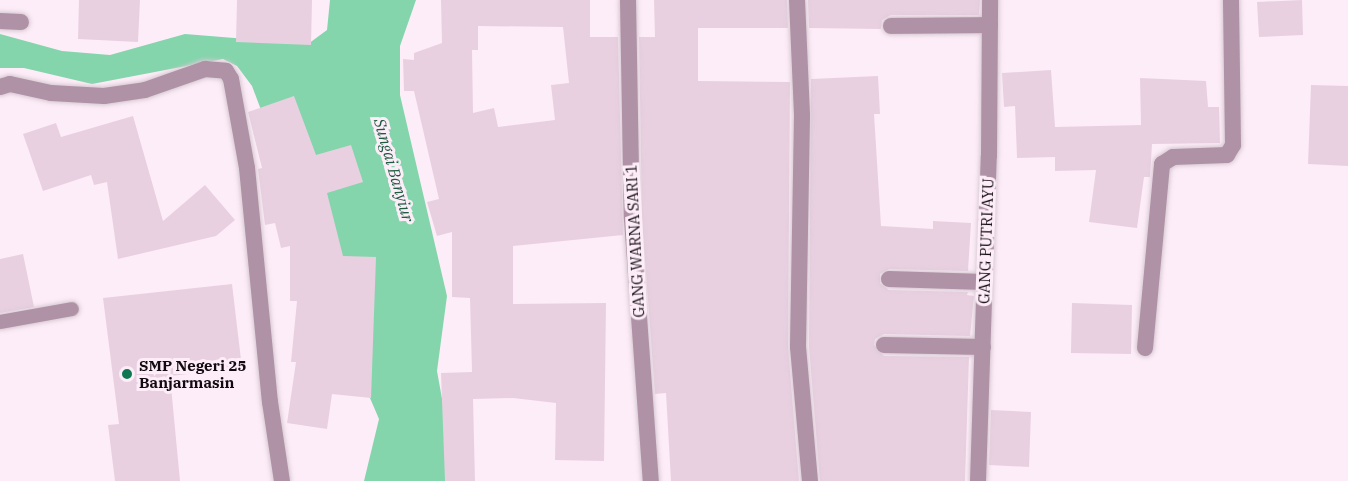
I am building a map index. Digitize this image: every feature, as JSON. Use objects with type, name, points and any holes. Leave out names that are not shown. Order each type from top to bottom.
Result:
[{"type":"street","name":"GANG WARNA SARI 1","points":[[628,0],[632,219],[651,481]]},
{"type":"street","points":[[797,0],[802,116],[798,347],[810,481]]},
{"type":"street","name":"GANG PUTRI AYU","points":[[978,481],[990,0]]},
{"type":"street","points":[[1145,348],[1162,164],[1173,157],[1220,156],[1230,152],[1234,137],[1231,0]]},
{"type":"street","points":[[0,21],[21,22]]},
{"type":"street","points":[[891,26],[990,25]]},
{"type":"street","points":[[0,87],[10,84],[51,93],[104,96],[144,90],[205,69],[226,71],[231,79],[248,168],[270,402],[282,481]]},
{"type":"street","points":[[889,279],[984,282]]},
{"type":"street","points":[[884,345],[983,347]]},
{"type":"lane","points":[[0,322],[72,309]]},
{"type":"water","name":"Sungai Banyiur","points":[[330,0],[416,0],[400,46],[400,95],[447,296],[437,371],[454,465],[453,481],[364,481],[379,419],[370,398],[329,344],[302,219],[252,86],[237,66],[223,59],[92,84],[24,68],[0,68],[0,34],[62,51],[110,55],[185,34],[308,44],[327,30]]},
{"type":"building","points":[[79,0],[140,0],[138,42],[78,39]]},
{"type":"building","points":[[237,0],[312,0],[311,45],[236,42]]},
{"type":"building","points":[[441,0],[590,0],[590,37],[618,37],[623,235],[513,246],[513,304],[606,303],[604,461],[555,460],[556,403],[513,398],[473,399],[475,481],[445,481],[441,373],[472,372],[470,298],[452,297],[452,232],[437,236],[427,202],[439,199],[414,91],[404,91],[403,59],[414,60],[414,53],[442,43]],"holes":[[[478,26],[563,27],[569,83],[551,85],[555,120],[498,127],[494,108],[473,113],[472,50],[478,50]]]},
{"type":"building","points":[[654,0],[787,0],[788,28],[698,28],[698,81],[790,82],[788,347],[799,481],[671,481],[666,393],[655,394],[642,219],[639,37],[655,37]]},
{"type":"building","points":[[808,0],[980,0],[979,15],[891,15],[882,20],[881,29],[809,28]]},
{"type":"building","points":[[1302,0],[1303,35],[1259,37],[1257,2]]},
{"type":"building","points":[[1051,70],[1055,127],[1141,125],[1140,78],[1206,81],[1208,107],[1219,107],[1220,143],[1152,144],[1150,177],[1144,177],[1137,228],[1089,222],[1096,170],[1055,171],[1055,157],[1017,158],[1015,106],[1004,107],[1002,73]]},
{"type":"building","points":[[878,76],[880,114],[874,114],[881,226],[933,229],[933,221],[971,223],[968,271],[889,269],[880,274],[880,283],[889,290],[968,292],[967,295],[974,296],[970,336],[884,334],[875,339],[874,345],[884,356],[969,357],[965,481],[820,481],[809,347],[811,79]]},
{"type":"building","points":[[1311,85],[1348,86],[1348,166],[1308,164]]},
{"type":"building","points":[[294,96],[316,155],[351,145],[363,182],[327,193],[343,256],[376,257],[371,398],[332,394],[327,429],[287,423],[296,362],[291,362],[297,301],[290,301],[290,246],[281,248],[275,223],[265,225],[258,169],[262,168],[248,112]]},
{"type":"building","points":[[133,116],[163,221],[205,185],[235,220],[216,236],[118,259],[107,182],[94,185],[91,175],[43,191],[23,134],[56,123],[61,137]]},
{"type":"building","points":[[23,254],[34,307],[0,313],[0,259]]},
{"type":"building","points":[[232,284],[242,368],[170,376],[180,481],[115,481],[108,425],[119,424],[103,298]]},
{"type":"building","points":[[1072,303],[1132,305],[1131,354],[1071,353]]},
{"type":"building","points":[[991,410],[1031,412],[1029,467],[989,465]]},
{"type":"place","name":"SMP Negeri 25 Banjarmasin","points":[[127,374]]}]
